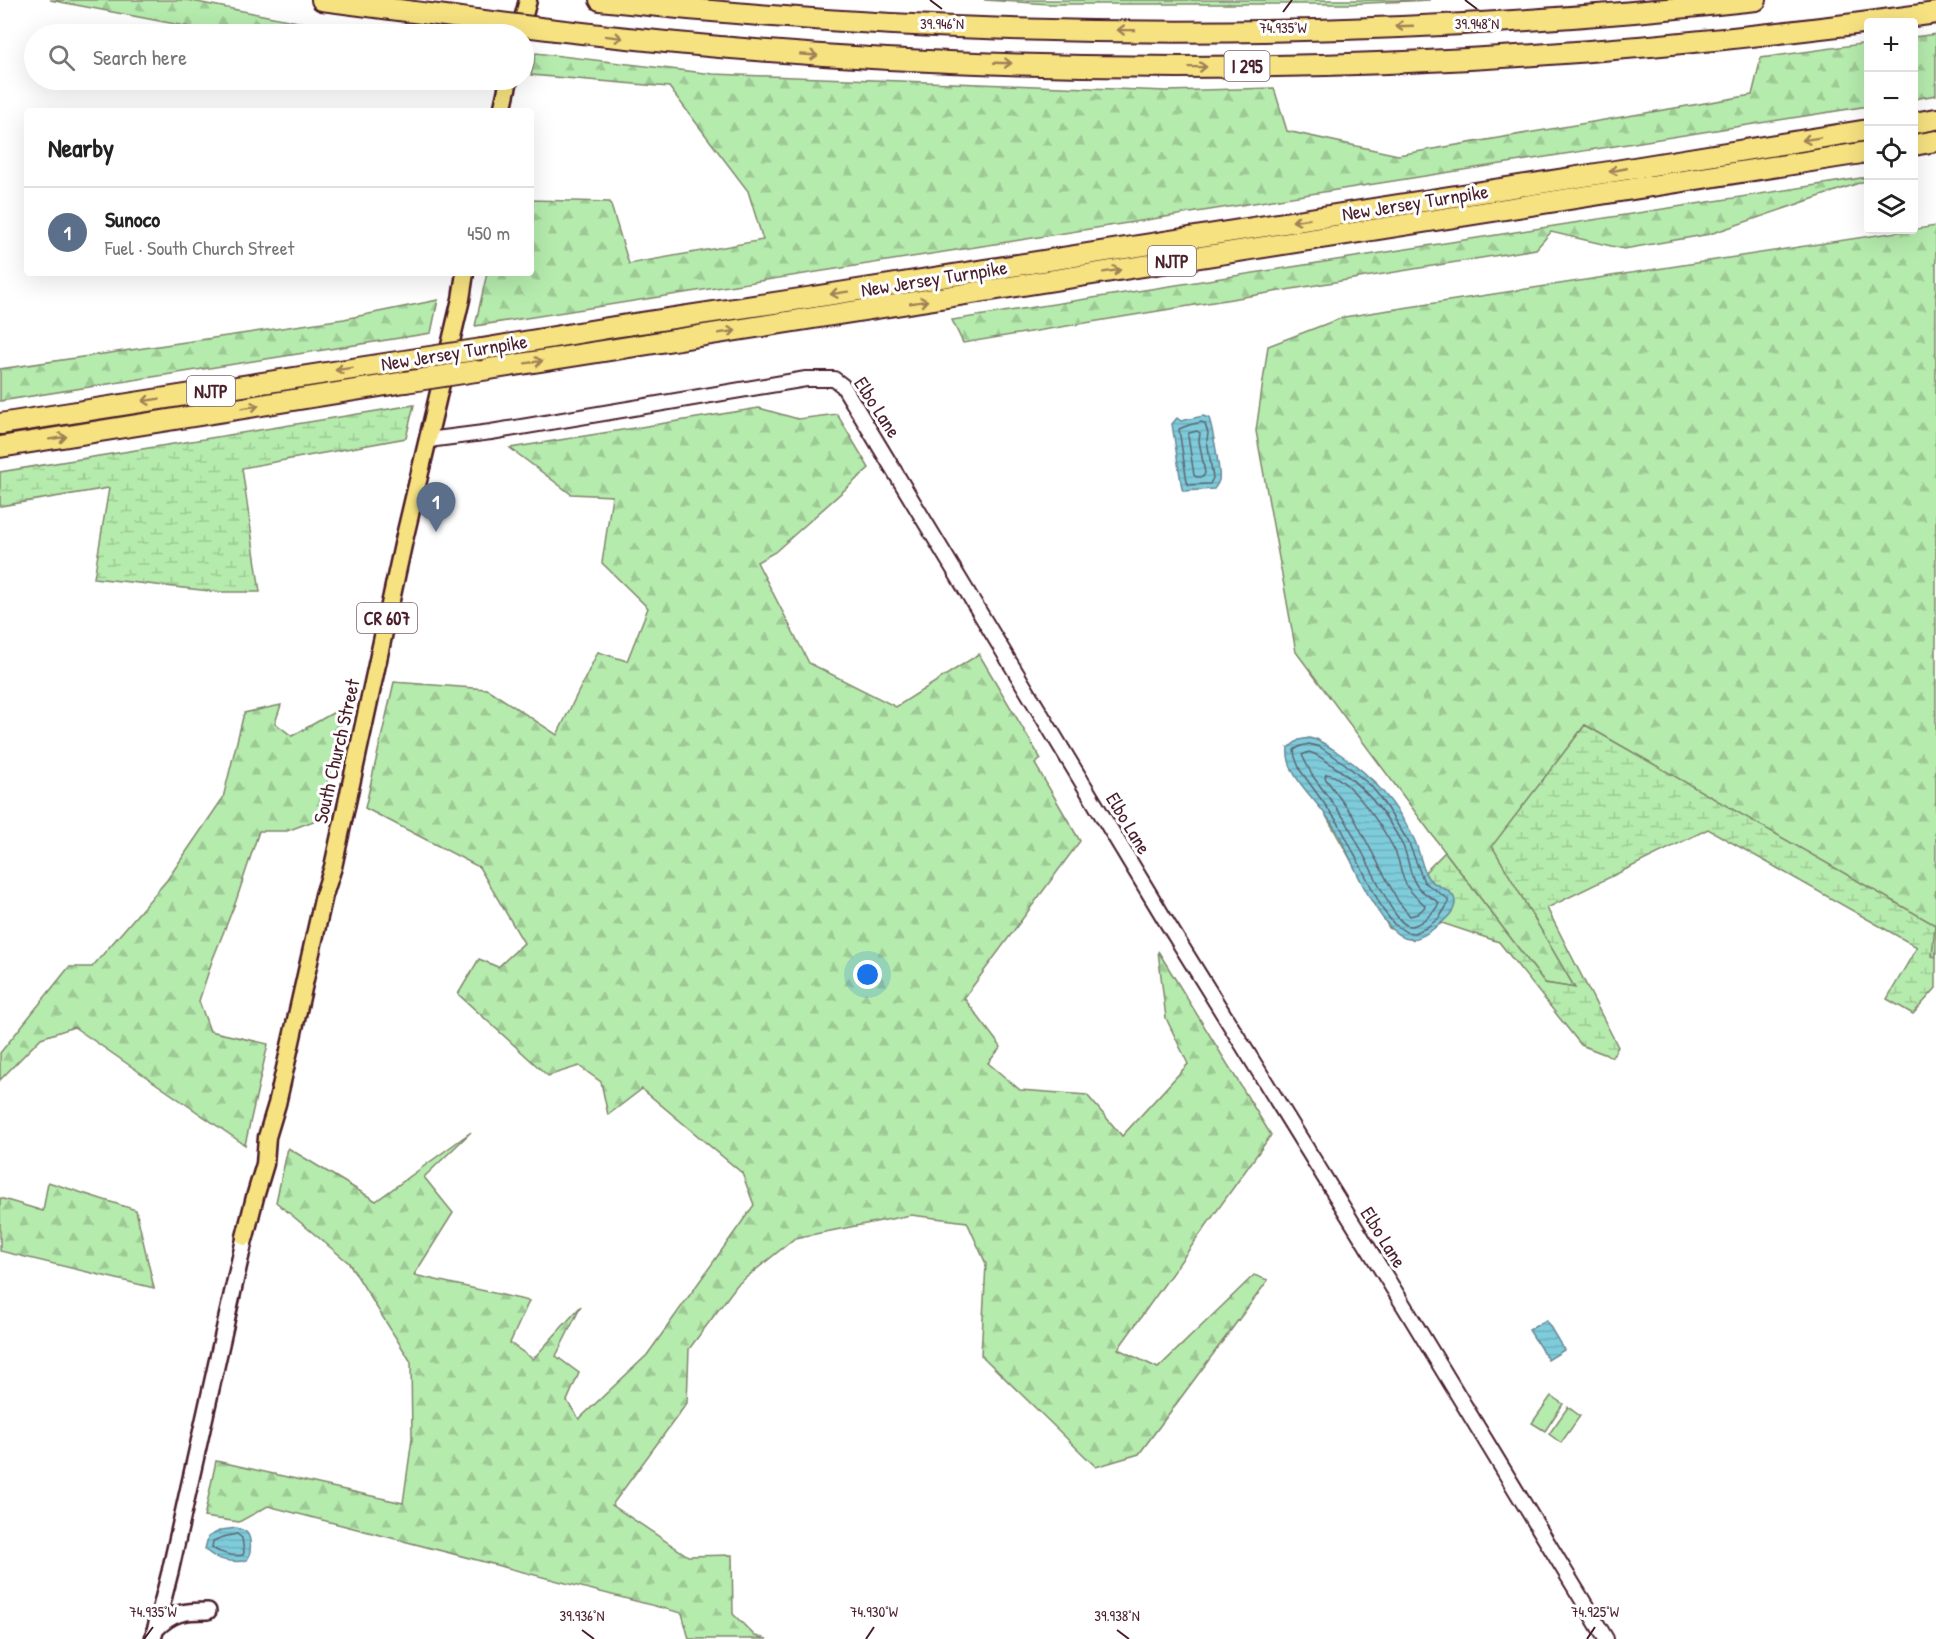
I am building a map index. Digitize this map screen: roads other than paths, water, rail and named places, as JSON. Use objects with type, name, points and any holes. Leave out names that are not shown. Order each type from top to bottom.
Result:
[{"type":"highway","name":"I 295","points":[[322,0],[508,24]]},
{"type":"highway","name":"I 295","points":[[600,0],[742,13],[940,26],[1215,31],[1390,27],[1528,20],[1756,0]]},
{"type":"highway","name":"I 295","points":[[534,27],[693,46],[840,57],[1041,65],[1188,67],[1423,61],[1581,51],[1739,38],[1936,13]]},
{"type":"highway","points":[[1918,122],[1936,120]]},
{"type":"highway","name":"New Jersey Turnpike","points":[[0,424],[1864,131]]},
{"type":"highway","points":[[1918,144],[1936,141]]},
{"type":"highway","name":"New Jersey Turnpike","points":[[0,447],[1864,153]]},
{"type":"main road","points":[[522,24],[528,0]]},
{"type":"main road","points":[[503,108],[507,90]]},
{"type":"main road","name":"South Church Street","points":[[246,1237],[265,1164],[267,1137],[277,1104],[312,944],[333,867],[464,276]]},
{"type":"main road","points":[[154,1635],[246,1237]]},
{"type":"main road","points":[[154,1635],[163,1622],[174,1615],[190,1611],[208,1611]]},
{"type":"street","name":"Elbo Lane","points":[[428,440],[491,432],[806,379],[834,379],[843,386],[1164,918],[1606,1639]]},
{"type":"water","points":[[1203,416],[1209,418],[1218,460],[1218,484],[1214,489],[1184,491],[1172,424],[1177,418],[1181,421]]},
{"type":"water","points":[[1309,738],[1317,740],[1349,760],[1371,779],[1407,826],[1428,878],[1454,897],[1455,905],[1452,912],[1428,933],[1409,939],[1399,935],[1390,927],[1371,900],[1328,817],[1307,792],[1291,766],[1288,748],[1299,740]]},
{"type":"water","points":[[1546,1320],[1564,1350],[1548,1360],[1529,1330]]},
{"type":"water","points":[[237,1528],[246,1532],[250,1539],[247,1560],[236,1562],[224,1560],[205,1549],[208,1537],[221,1530]]},
{"type":"place","name":"Sunoco","points":[[436,532]]}]
